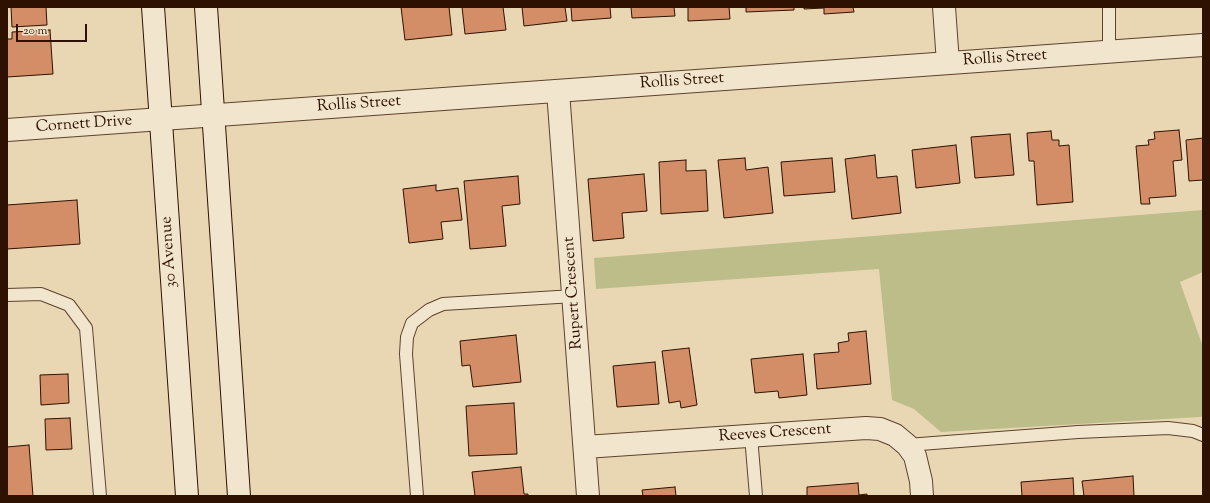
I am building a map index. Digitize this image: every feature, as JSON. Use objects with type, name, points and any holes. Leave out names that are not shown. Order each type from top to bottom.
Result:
[{"type":"street","name":"30 Avenue","points":[[153,7],[187,496]]},
{"type":"street","points":[[206,7],[239,496]]},
{"type":"street","points":[[944,7],[948,64]]},
{"type":"street","name":"Rollis Street","points":[[161,120],[1203,45]]},
{"type":"street","name":"Rupert Crescent","points":[[558,91],[588,496]]},
{"type":"street","name":"Cornett Drive","points":[[7,130],[161,120]]},
{"type":"street","name":"Reeves Crescent","points":[[585,447],[866,428],[880,429],[895,435],[907,445],[915,456],[922,496]]},
{"type":"lane","points":[[1109,7],[1109,52]]},
{"type":"lane","points":[[7,296],[41,294],[69,305],[86,328],[100,496]]},
{"type":"lane","points":[[417,496],[406,354],[407,337],[412,323],[429,310],[443,304],[574,296]]},
{"type":"lane","points":[[907,445],[1071,432],[1168,428],[1192,431],[1203,435]]},
{"type":"lane","points":[[751,436],[756,496]]},
{"type":"green space","points":[[1203,210],[1203,272],[1180,282],[1203,347],[1203,416],[1200,417],[941,432],[914,409],[892,400],[879,269],[596,289],[594,258]]},
{"type":"building","points":[[11,7],[46,7],[47,25],[12,27]]},
{"type":"building","points":[[401,7],[449,7],[452,35],[405,40]]},
{"type":"building","points":[[462,7],[503,7],[506,30],[465,34]]},
{"type":"building","points":[[522,7],[565,7],[567,21],[524,26]]},
{"type":"building","points":[[571,7],[610,7],[611,18],[572,21]]},
{"type":"building","points":[[631,7],[674,7],[675,16],[632,18]]},
{"type":"building","points":[[688,7],[729,7],[730,19],[688,21]]},
{"type":"building","points":[[746,7],[794,7],[794,10],[746,12]]},
{"type":"building","points":[[804,7],[853,7],[854,12],[824,14],[824,8],[804,9]]},
{"type":"building","points":[[50,30],[53,74],[7,77],[7,39],[12,39],[12,32]]},
{"type":"building","points":[[1179,130],[1182,160],[1173,161],[1176,196],[1149,198],[1150,204],[1141,204],[1136,146],[1149,145],[1148,140],[1155,139],[1154,132]]},
{"type":"building","points":[[1051,131],[1052,140],[1059,140],[1059,146],[1069,145],[1073,202],[1037,205],[1034,161],[1029,161],[1027,133]]},
{"type":"building","points":[[1010,134],[1014,175],[975,178],[971,137]]},
{"type":"building","points":[[1203,138],[1203,180],[1189,181],[1186,140]]},
{"type":"building","points":[[956,145],[960,183],[916,188],[912,150]]},
{"type":"building","points":[[875,155],[877,178],[897,176],[901,213],[852,219],[845,159]]},
{"type":"building","points":[[745,158],[746,170],[768,167],[773,213],[724,218],[718,160]]},
{"type":"building","points":[[832,158],[835,192],[784,196],[781,162]]},
{"type":"building","points":[[686,160],[686,171],[706,170],[708,211],[661,214],[659,162]]},
{"type":"building","points":[[644,174],[647,211],[622,213],[624,238],[593,241],[588,179]]},
{"type":"building","points":[[518,176],[520,204],[502,206],[506,246],[470,249],[464,181]]},
{"type":"building","points":[[436,185],[436,191],[458,188],[462,220],[441,222],[443,239],[409,243],[403,189]]},
{"type":"building","points":[[77,200],[80,244],[7,249],[7,205]]},
{"type":"building","points":[[866,331],[871,384],[817,389],[814,354],[839,352],[838,343],[849,341],[848,333]]},
{"type":"building","points":[[516,335],[521,382],[473,387],[470,365],[462,366],[460,341]]},
{"type":"building","points":[[689,348],[697,405],[681,408],[680,401],[669,403],[662,351]]},
{"type":"building","points":[[803,354],[807,395],[779,398],[778,391],[755,393],[751,359]]},
{"type":"building","points":[[655,362],[659,404],[617,407],[613,366]]},
{"type":"building","points":[[68,374],[69,403],[41,405],[40,375]]},
{"type":"building","points":[[514,403],[517,454],[469,456],[466,406]]},
{"type":"building","points":[[70,418],[72,449],[46,450],[45,419]]},
{"type":"building","points":[[29,445],[33,496],[7,496],[7,447]]},
{"type":"building","points":[[521,467],[524,494],[528,494],[528,496],[475,496],[472,472]]},
{"type":"building","points":[[1133,476],[1134,496],[1084,496],[1082,481]]},
{"type":"building","points":[[1073,478],[1074,496],[1022,496],[1021,482]]},
{"type":"building","points":[[858,483],[859,495],[867,494],[867,496],[807,496],[807,487]]},
{"type":"building","points":[[675,487],[676,496],[643,496],[642,490]]}]
